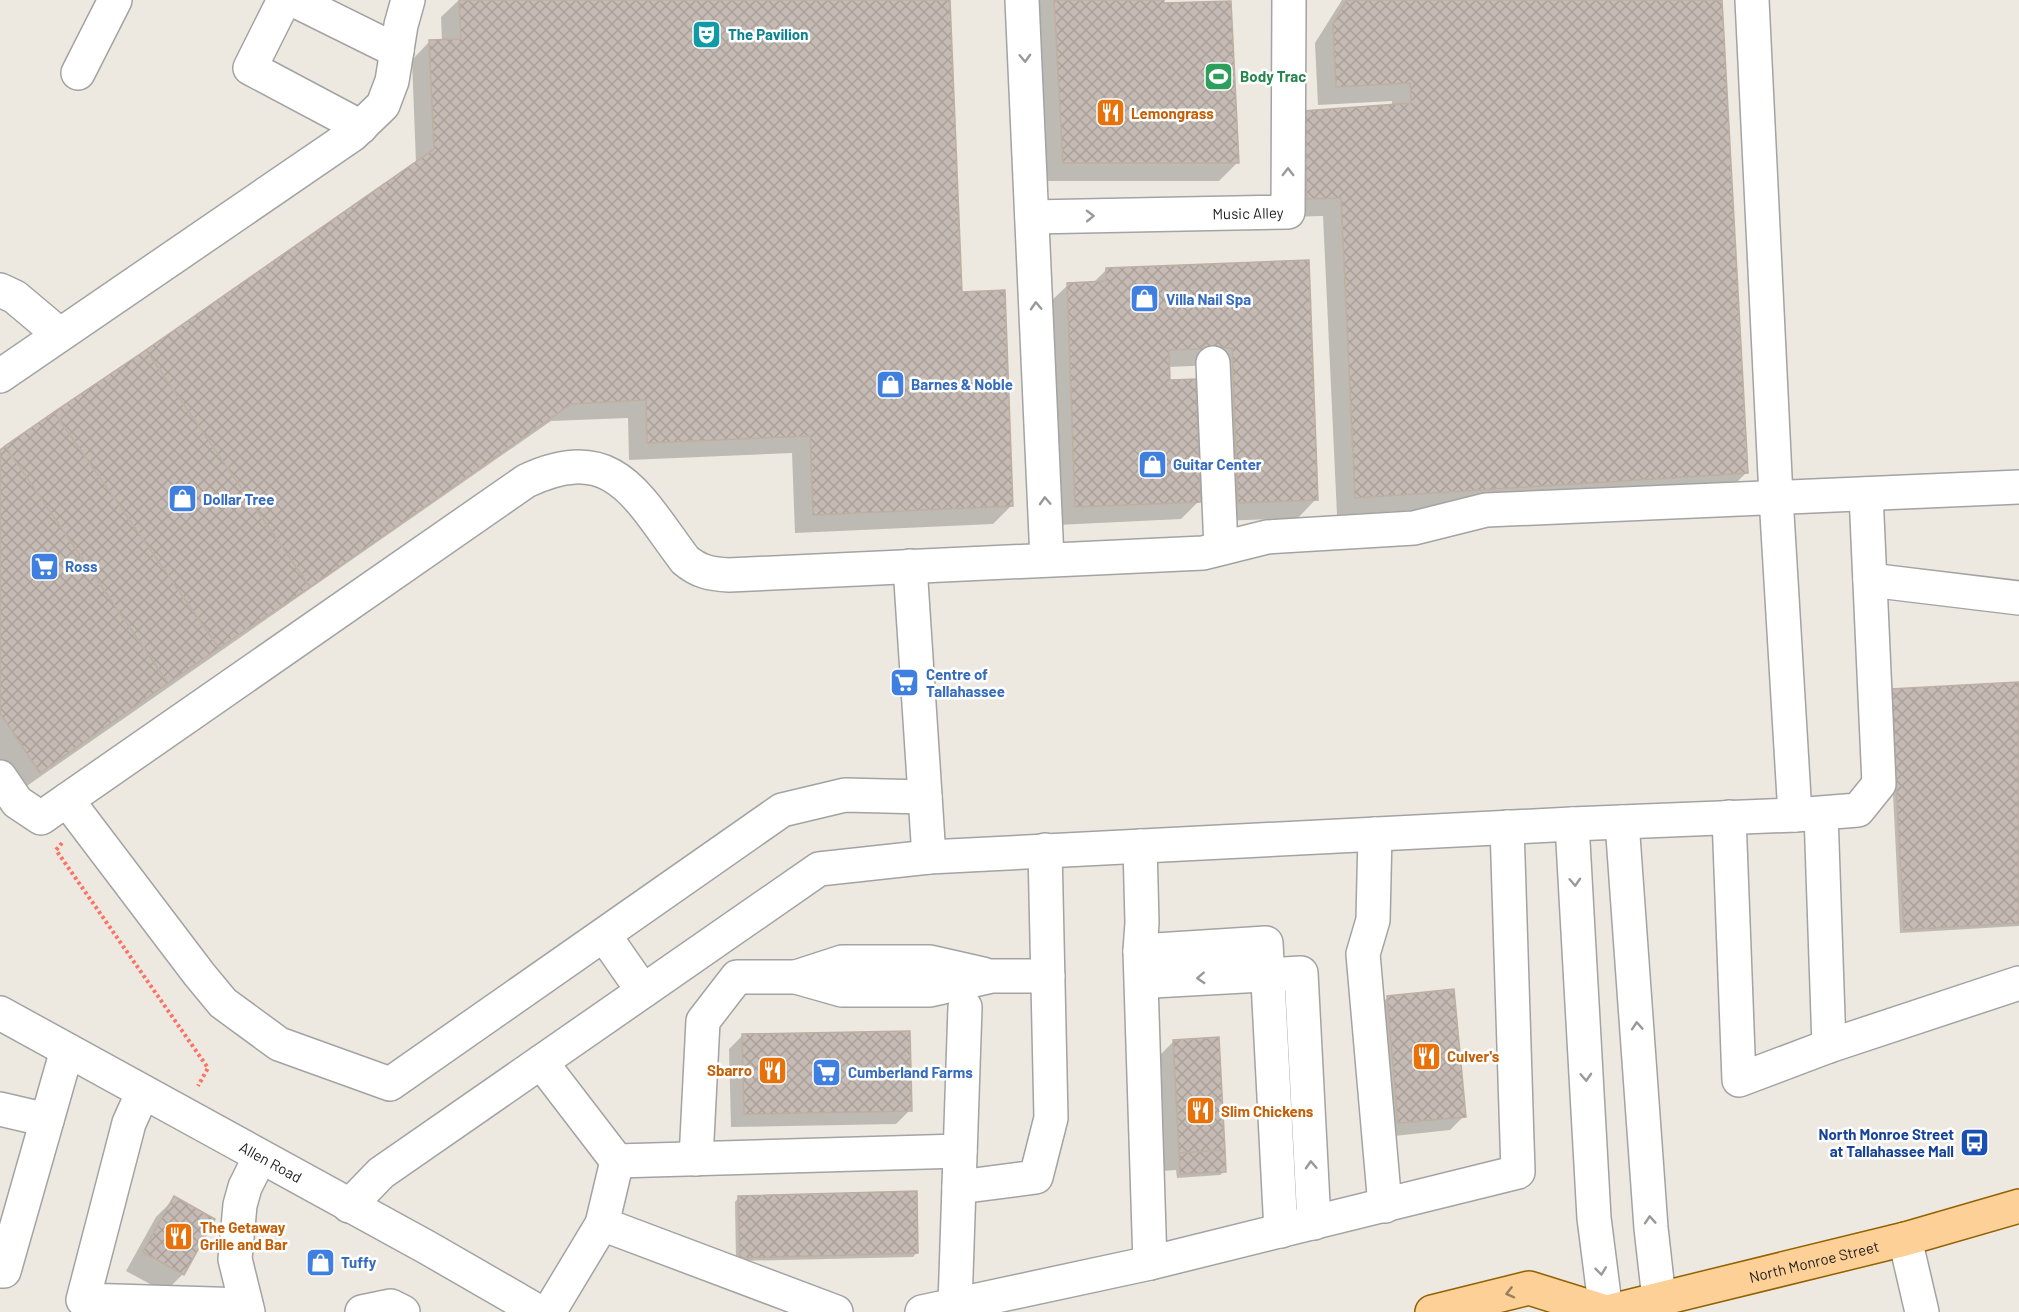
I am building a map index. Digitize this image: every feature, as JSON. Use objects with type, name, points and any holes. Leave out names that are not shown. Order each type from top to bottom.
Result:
[{"type":"main road","name":"North Monroe Street","points":[[1606,1312],[1905,1239],[2019,1206]]},
{"type":"main road","points":[[1432,1312],[1529,1288],[1606,1312]]},
{"type":"street","points":[[78,73],[115,0]]},
{"type":"street","points":[[284,0],[250,68],[361,127]]},
{"type":"street","points":[[294,0],[397,51]]},
{"type":"street","points":[[0,376],[361,127],[383,105],[392,81],[401,25],[408,0]]},
{"type":"street","points":[[1022,0],[1047,559]]},
{"type":"street","points":[[1752,0],[1776,497],[1830,1046]]},
{"type":"street","name":"Music Alley","points":[[1032,218],[1288,212],[1290,2]]},
{"type":"street","points":[[0,290],[15,297],[59,334]]},
{"type":"street","points":[[1213,363],[1221,548]]},
{"type":"street","points":[[0,777],[17,802],[41,818],[72,806],[526,481],[546,471],[564,466],[585,467],[607,472],[625,483],[685,560],[696,569],[712,574],[1203,553],[1271,537],[1414,528],[1486,510],[2019,487]]},
{"type":"street","points":[[349,1206],[381,1173],[819,869],[929,857],[1045,850],[1858,810],[1879,784],[1866,494]]},
{"type":"street","points":[[910,566],[929,857]]},
{"type":"street","points":[[1870,580],[2019,598]]},
{"type":"street","points":[[72,806],[223,1003],[279,1044],[390,1084],[782,810],[845,795],[925,797]]},
{"type":"street","points":[[1729,817],[1739,1080],[1830,1046],[2019,983]]},
{"type":"street","points":[[1622,822],[1651,1228],[1659,1299]]},
{"type":"street","points":[[1572,824],[1594,1218],[1606,1312]]},
{"type":"street","points":[[922,1312],[1150,1263],[1518,1172],[1507,827]]},
{"type":"street","points":[[1374,834],[1373,920],[1363,954],[1385,1206]]},
{"type":"street","points":[[1140,846],[1142,923],[1140,951],[1150,1263]]},
{"type":"street","points":[[959,1187],[1036,1177],[1051,1118],[1045,850]]},
{"type":"street","points":[[604,935],[643,991]]},
{"type":"street","points":[[1140,951],[1266,944],[1281,1231]]},
{"type":"street","points":[[1147,1166],[1161,1118],[1153,981],[1162,957],[1221,956],[1267,974],[1301,973],[1314,1223]]},
{"type":"street","points":[[696,1159],[703,1021],[737,977],[796,977],[842,990],[930,990],[992,976],[1048,976]]},
{"type":"street","points":[[955,1305],[965,1007]]},
{"type":"street","name":"Allen Road","points":[[0,1013],[428,1248],[539,1312]]},
{"type":"street","points":[[0,1270],[4,1271],[67,1050]]},
{"type":"street","points":[[541,1062],[617,1161]]},
{"type":"street","points":[[142,1092],[129,1124],[82,1300],[247,1308],[235,1259],[240,1205],[245,1187],[260,1157]]},
{"type":"street","points":[[0,1109],[47,1120]]},
{"type":"street","points":[[617,1161],[960,1151]]},
{"type":"street","points":[[549,1312],[602,1224],[617,1161]]},
{"type":"street","points":[[602,1224],[836,1312]]},
{"type":"street","points":[[1905,1239],[1922,1312]]},
{"type":"street","points":[[362,1312],[391,1306],[403,1312]]},
{"type":"path","points":[[72,806],[56,850],[208,1068],[196,1090]]},
{"type":"building","points":[[459,0],[950,0],[962,292],[1005,290],[1013,506],[813,515],[810,436],[647,443],[646,400],[571,404],[310,587],[146,350],[434,149],[429,40],[461,39]]},
{"type":"building","points":[[1054,0],[1164,0],[1164,3],[1231,1],[1239,163],[1063,163]]},
{"type":"building","points":[[1347,0],[1722,0],[1748,473],[1355,498],[1341,198],[1307,199],[1303,111],[1411,103],[1410,83],[1336,87],[1333,24]]},
{"type":"building","points":[[1309,260],[1318,500],[1238,503],[1232,348],[1169,350],[1170,380],[1196,379],[1201,502],[1075,507],[1067,283],[1106,281],[1106,268]]},
{"type":"building","name":"Dollar Tree","points":[[146,350],[310,587],[219,648],[54,412]]},
{"type":"building","points":[[54,412],[219,648],[168,683],[5,446]]},
{"type":"building","name":"Ross","points":[[5,446],[168,683],[40,773],[0,713],[0,450]]},
{"type":"building","points":[[2019,682],[2019,923],[1904,930],[1891,689]]},
{"type":"building","name":"Culver's","points":[[1454,989],[1466,1117],[1398,1123],[1387,996]]},
{"type":"building","name":"Cumberland Farms","points":[[910,1031],[912,1111],[744,1114],[742,1034]]},
{"type":"building","name":"Slim Chickens","points":[[1219,1037],[1225,1150],[1179,1153],[1173,1040]]},
{"type":"building","points":[[1225,1150],[1226,1172],[1180,1174],[1179,1153]]},
{"type":"building","points":[[917,1191],[918,1253],[740,1258],[738,1196]]},
{"type":"building","name":"The Getaway Grille and Bar","points":[[174,1196],[215,1219],[184,1275],[143,1252]]},
{"type":"place","name":"The Pavilion","points":[[707,34]]},
{"type":"place","name":"Body Trac","points":[[1219,76]]},
{"type":"place","name":"Lemongrass","points":[[1110,113]]},
{"type":"place","name":"Villa Nail Spa","points":[[1145,299]]},
{"type":"place","name":"Barnes & Noble","points":[[890,384]]},
{"type":"place","name":"Guitar Center","points":[[1152,464]]},
{"type":"place","name":"Dollar Tree","points":[[182,499]]},
{"type":"place","name":"Ross","points":[[44,566]]},
{"type":"place","name":"Centre of Tallahassee","points":[[905,683]]},
{"type":"place","name":"Culver's","points":[[1426,1056]]},
{"type":"place","name":"Sbarro","points":[[773,1070]]},
{"type":"place","name":"Cumberland Farms","points":[[827,1072]]},
{"type":"place","name":"Slim Chickens","points":[[1200,1111]]},
{"type":"place","name":"North Monroe Street at Tallahassee Mall","points":[[1975,1143]]},
{"type":"place","name":"The Getaway Grille and Bar","points":[[179,1236]]},
{"type":"place","name":"Tuffy","points":[[320,1262]]}]
